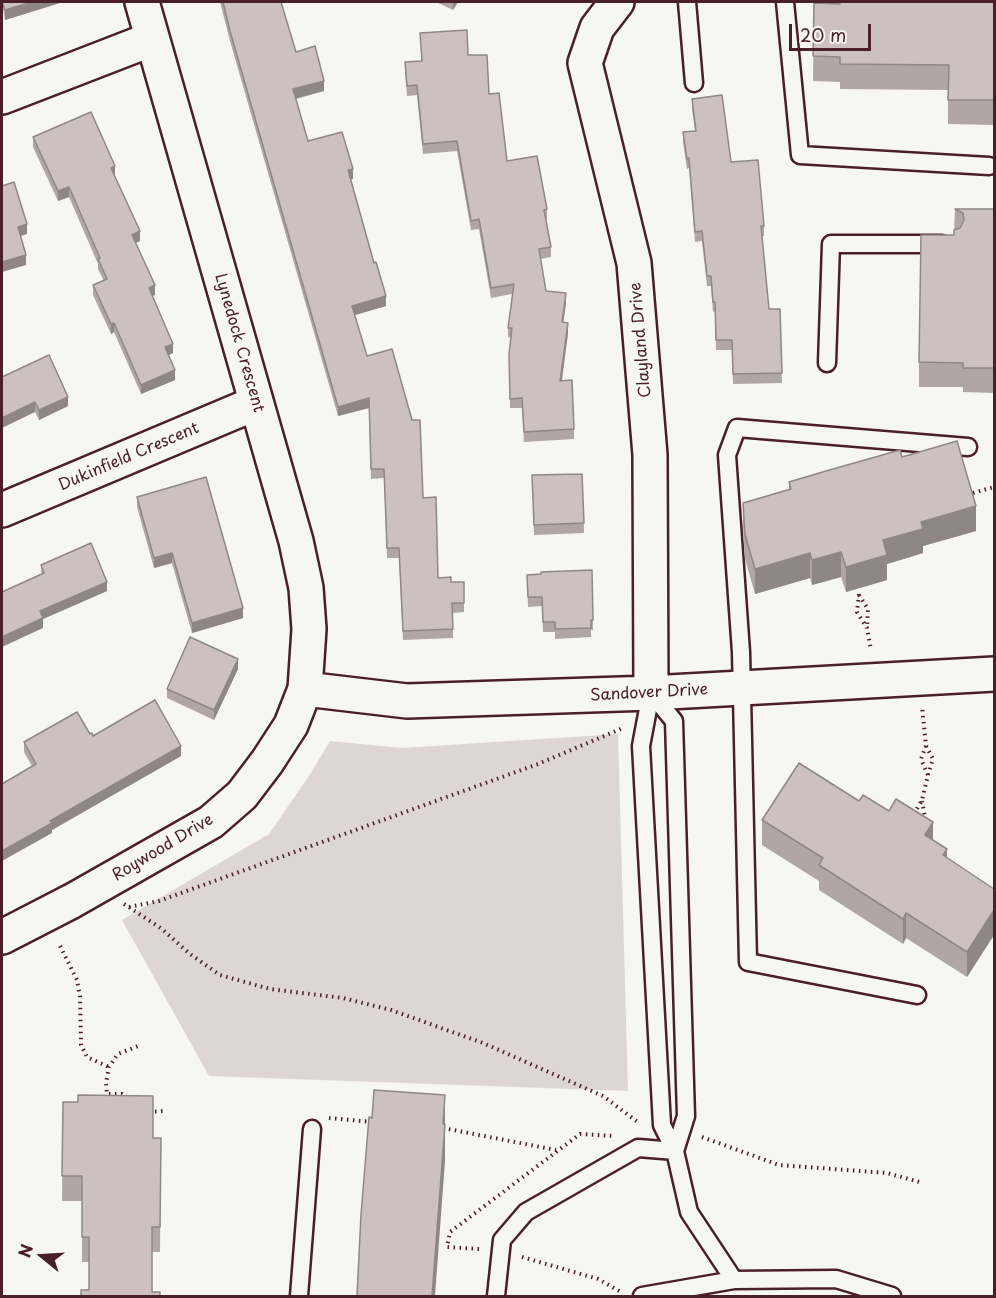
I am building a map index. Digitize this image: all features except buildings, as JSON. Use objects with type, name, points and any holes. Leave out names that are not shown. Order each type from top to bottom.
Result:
[{"type":"street","name":"Lynedock Crescent","points":[[142,2],[296,541],[306,588],[309,629],[305,688]]},
{"type":"street","name":"Clayland Drive","points":[[617,2],[597,28],[585,63],[634,263],[650,455],[651,693]]},
{"type":"street","points":[[2,97],[152,39]]},
{"type":"street","name":"Dukinfield Crescent","points":[[2,510],[256,403]]},
{"type":"street","name":"Sandover Drive","points":[[305,688],[407,702],[651,693],[994,674]]},
{"type":"street","name":"Roywood Drive","points":[[2,937],[211,822],[242,795],[267,762],[291,725],[305,688]]},
{"type":"lane","points":[[687,2],[694,83]]},
{"type":"lane","points":[[785,2],[800,155],[989,166]]},
{"type":"lane","points":[[827,363],[831,244],[954,244]]},
{"type":"lane","points":[[917,995],[748,962],[742,688],[727,455],[737,428],[968,447]]},
{"type":"lane","points":[[651,693],[641,746],[662,1125],[675,1153],[689,1212],[734,1280]]},
{"type":"lane","points":[[651,693],[674,721],[686,1116],[675,1153]]},
{"type":"lane","points":[[299,1296],[312,1129]]},
{"type":"lane","points":[[495,1296],[502,1240],[526,1212],[638,1148],[675,1153]]},
{"type":"lane","points":[[642,1296],[734,1280],[836,1279],[892,1296]]},
{"type":"path","points":[[973,493],[994,487]]},
{"type":"path","points":[[867,628],[857,612],[859,594],[868,609],[867,628],[879,679]]},
{"type":"path","points":[[913,820],[914,813],[922,800],[933,759],[926,746],[920,678]]},
{"type":"path","points":[[128,907],[159,901],[538,764],[627,726]]},
{"type":"path","points":[[926,746],[921,759],[928,775]]},
{"type":"path","points":[[919,822],[925,817],[922,800]]},
{"type":"path","points":[[100,885],[162,929],[190,954],[220,975],[241,983],[270,989],[343,998],[391,1010],[483,1043],[603,1096],[645,1127]]},
{"type":"path","points":[[60,946],[77,980],[80,998],[81,1045],[87,1057],[109,1067]]},
{"type":"path","points":[[131,1100],[122,1094],[107,1094],[106,1083],[109,1067],[118,1054],[141,1045]]},
{"type":"path","points":[[141,1107],[150,1113],[164,1111]]},
{"type":"path","points":[[312,1129],[318,1117],[375,1122]]},
{"type":"path","points":[[433,1127],[557,1150]]},
{"type":"path","points":[[447,1247],[450,1232],[580,1134],[621,1136]]},
{"type":"path","points":[[675,1153],[699,1136],[779,1165],[887,1173],[923,1183]]},
{"type":"path","points":[[522,1257],[598,1279],[628,1296]]},
{"type":"shaded area","points":[[618,734],[628,1091],[209,1076],[122,920],[269,834],[330,741],[402,748]]}]
